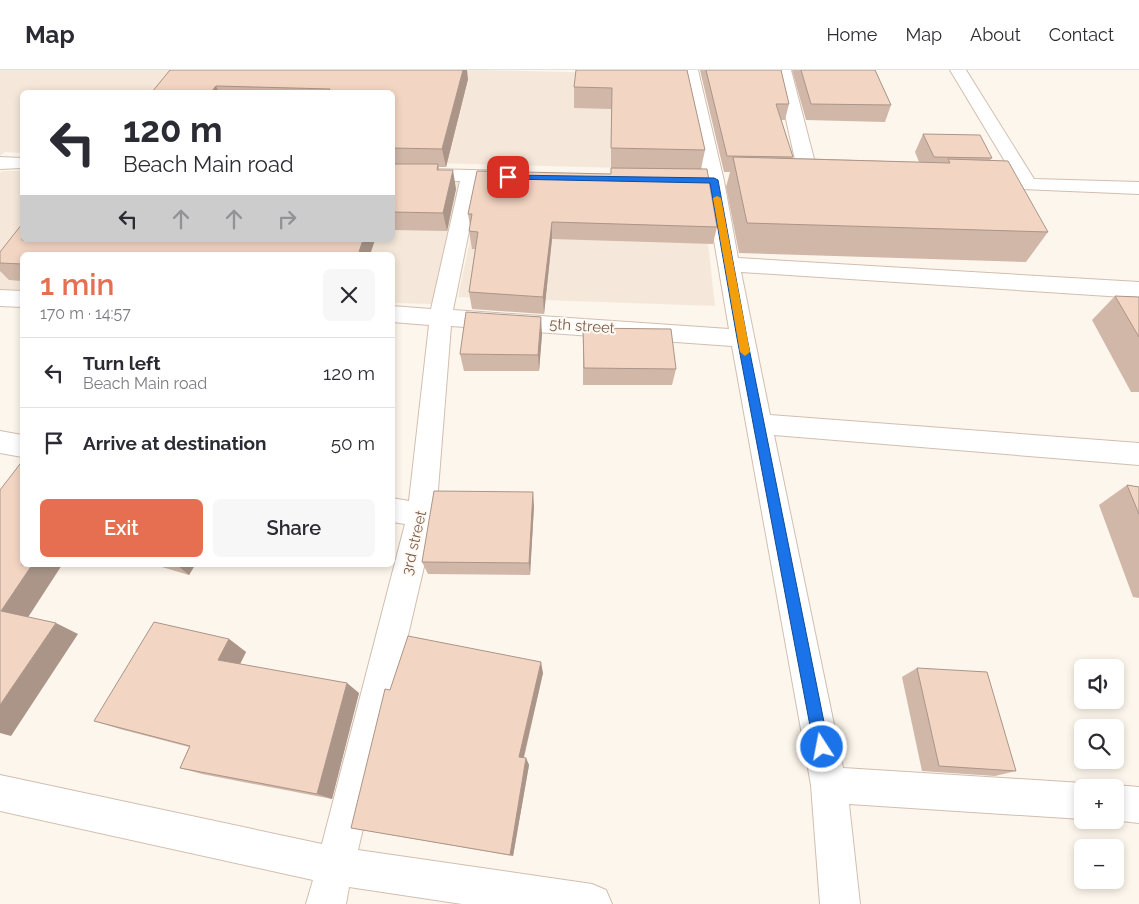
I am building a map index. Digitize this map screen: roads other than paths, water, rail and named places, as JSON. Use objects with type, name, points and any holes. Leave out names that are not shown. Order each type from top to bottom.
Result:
[{"type":"street","points":[[783,70],[810,182]]},
{"type":"street","points":[[958,70],[1027,183]]},
{"type":"street","points":[[684,71],[714,181],[742,338],[829,785],[840,904]]},
{"type":"street","points":[[0,163],[20,164]]},
{"type":"street","points":[[395,174],[529,177]]},
{"type":"street","name":"3rd street","points":[[326,904],[422,515],[441,316],[471,176]]},
{"type":"street","points":[[791,181],[830,182]]},
{"type":"street","points":[[968,183],[1027,183],[1139,188]]},
{"type":"street","points":[[729,264],[1139,290]]},
{"type":"street","points":[[0,298],[20,299]]},
{"type":"street","name":"5th street","points":[[395,314],[742,338]]},
{"type":"street","points":[[759,424],[1139,454]]},
{"type":"street","points":[[0,442],[20,446]]},
{"type":"street","points":[[395,510],[422,515]]},
{"type":"street","points":[[829,785],[1074,800]]},
{"type":"street","points":[[0,793],[335,866],[592,904]]},
{"type":"street","points":[[1124,804],[1139,805]]}]
